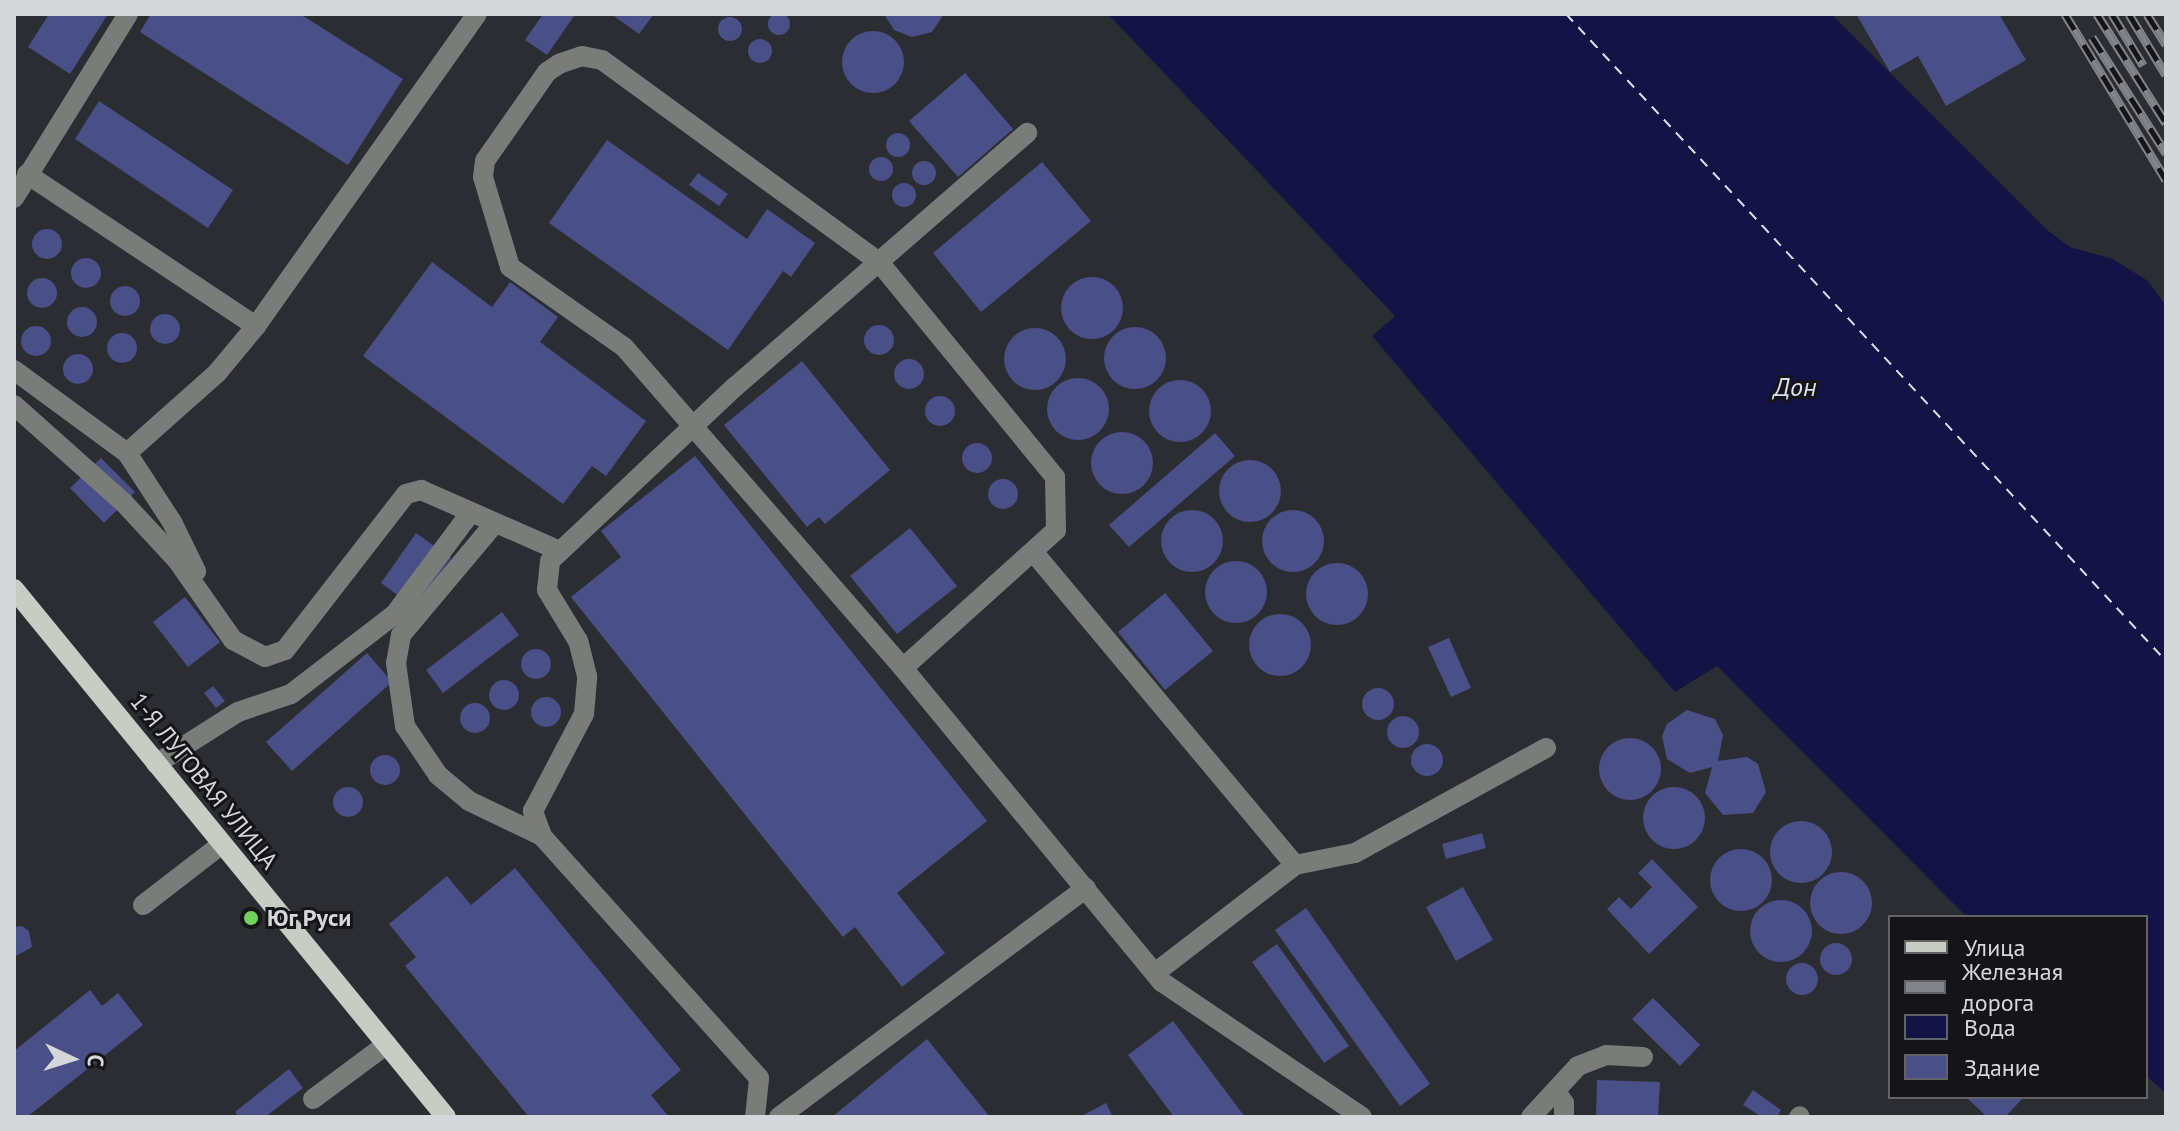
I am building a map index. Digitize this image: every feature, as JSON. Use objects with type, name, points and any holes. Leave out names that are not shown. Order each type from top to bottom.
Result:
[{"type":"main road","name":"1-Я ЛУГОВАЯ УЛИЦА","points":[[14,589],[446,1117]]},
{"type":"lane","points":[[14,198],[128,14]]},
{"type":"lane","points":[[127,453],[217,373],[256,326],[477,14]]},
{"type":"lane","points":[[903,668],[1035,554],[1056,530],[1060,496],[1055,477],[879,262],[602,60],[582,56],[547,72],[485,161],[483,177],[502,252],[510,267],[624,347],[903,668],[1155,973],[1362,1117]]},
{"type":"lane","points":[[755,1117],[759,1078],[542,836],[533,811],[584,714],[587,676],[578,641],[547,590],[550,561],[694,425],[1027,133]]},
{"type":"lane","points":[[27,174],[256,326]]},
{"type":"lane","points":[[14,370],[127,453],[172,522],[222,625]]},
{"type":"lane","points":[[14,405],[90,468],[177,560],[233,640],[265,657],[285,650],[406,494],[421,490],[560,551]]},
{"type":"lane","points":[[44,430],[63,406]]},
{"type":"lane","points":[[156,764],[238,712],[291,694],[395,614],[471,512]]},
{"type":"lane","points":[[495,523],[401,635],[396,663],[405,726],[438,775],[469,801],[542,836]]},
{"type":"lane","points":[[1035,554],[1295,865]]},
{"type":"lane","points":[[1155,973],[1295,865],[1355,853],[1546,748]]},
{"type":"lane","points":[[143,905],[222,844]]},
{"type":"lane","points":[[779,1117],[1086,888]]},
{"type":"lane","points":[[313,1099],[387,1044]]},
{"type":"lane","points":[[1531,1117],[1578,1066],[1606,1055],[1643,1057]]},
{"type":"lane","points":[[1556,1092],[1564,1103],[1564,1117]]},
{"type":"water","name":"Дон","points":[[1108,14],[1831,14],[2047,230],[2070,247],[2113,259],[2148,281],[2166,306],[2166,1093],[2148,1078],[2148,915],[1965,915],[1717,666],[1675,692],[1372,336],[1395,316]]},
{"type":"building","points":[[775,13],[783,13],[790,24],[783,35],[775,35],[768,28],[768,20]]},
{"type":"building","points":[[49,14],[108,14],[70,74],[28,47]]},
{"type":"building","points":[[151,14],[300,14],[403,79],[348,165],[140,32]]},
{"type":"building","points":[[543,14],[574,16],[547,55],[525,40]]},
{"type":"building","points":[[611,14],[654,14],[639,34]]},
{"type":"building","points":[[884,14],[944,14],[932,32],[912,37],[894,30]]},
{"type":"building","points":[[1856,14],[1999,14],[2026,60],[1946,106],[1918,56],[1890,72]]},
{"type":"building","points":[[730,17],[741,24],[742,29],[735,40],[730,41],[719,34],[718,29],[725,18]]},
{"type":"building","points":[[873,31],[885,33],[895,40],[902,50],[902,74],[895,84],[885,91],[873,93],[861,91],[851,84],[844,74],[842,62],[844,50],[851,40],[861,33]]},
{"type":"building","points":[[760,39],[771,46],[772,51],[765,62],[760,63],[749,56],[748,51],[755,40]]},
{"type":"building","points":[[965,73],[1013,129],[958,177],[909,121]]},
{"type":"building","points":[[99,101],[233,190],[208,228],[75,139]]},
{"type":"building","points":[[898,133],[909,140],[910,145],[903,156],[898,157],[887,150],[886,145],[893,134]]},
{"type":"building","points":[[607,140],[747,239],[767,209],[815,243],[791,277],[783,271],[728,350],[549,223]]},
{"type":"building","points":[[881,157],[892,164],[893,169],[886,180],[881,181],[870,174],[869,169],[876,158]]},
{"type":"building","points":[[924,161],[935,168],[936,173],[929,184],[924,185],[913,178],[912,173],[919,162]]},
{"type":"building","points":[[1042,162],[1091,221],[981,312],[933,253]]},
{"type":"building","points":[[698,173],[728,194],[719,206],[689,185]]},
{"type":"building","points":[[904,183],[915,190],[916,195],[909,206],[904,207],[893,200],[892,195],[899,184]]},
{"type":"building","points":[[47,229],[58,233],[62,244],[58,255],[47,259],[36,255],[32,244],[36,233]]},
{"type":"building","points":[[86,258],[97,262],[101,273],[97,284],[86,288],[75,284],[71,273],[75,262]]},
{"type":"building","points":[[432,262],[492,307],[510,282],[558,317],[540,342],[646,421],[606,476],[592,466],[563,504],[363,356]]},
{"type":"building","points":[[1092,277],[1104,279],[1114,286],[1121,296],[1121,320],[1114,330],[1104,337],[1092,339],[1080,337],[1070,330],[1063,320],[1061,308],[1063,296],[1070,286],[1080,279]]},
{"type":"building","points":[[42,278],[53,282],[57,293],[53,304],[42,308],[31,304],[27,293],[31,282]]},
{"type":"building","points":[[125,286],[136,290],[140,301],[136,312],[125,316],[114,312],[110,301],[114,290]]},
{"type":"building","points":[[82,307],[93,311],[97,322],[93,333],[82,337],[71,333],[67,322],[71,311]]},
{"type":"building","points":[[165,314],[176,318],[180,329],[176,340],[165,344],[154,340],[150,329],[154,318]]},
{"type":"building","points":[[879,325],[890,329],[894,340],[890,351],[879,355],[868,351],[864,340],[868,329]]},
{"type":"building","points":[[36,326],[47,330],[51,341],[47,352],[36,356],[25,352],[21,341],[25,330]]},
{"type":"building","points":[[1135,327],[1147,329],[1157,336],[1164,346],[1164,370],[1157,380],[1147,387],[1135,389],[1123,387],[1113,380],[1106,370],[1104,358],[1106,346],[1113,336],[1123,329]]},
{"type":"building","points":[[1035,328],[1047,330],[1057,337],[1064,347],[1064,371],[1057,381],[1047,388],[1035,390],[1023,388],[1013,381],[1006,371],[1004,359],[1006,347],[1013,337],[1023,330]]},
{"type":"building","points":[[122,333],[133,337],[137,348],[133,359],[122,363],[111,359],[107,348],[111,337]]},
{"type":"building","points":[[78,354],[89,358],[93,369],[89,380],[78,384],[67,380],[63,369],[67,358]]},
{"type":"building","points":[[909,359],[920,363],[924,374],[920,385],[909,389],[898,385],[894,374],[898,363]]},
{"type":"building","points":[[802,361],[890,470],[825,524],[819,517],[807,527],[724,425]]},
{"type":"building","points":[[1078,378],[1090,380],[1100,387],[1107,397],[1107,421],[1100,431],[1090,438],[1078,440],[1066,438],[1056,431],[1049,421],[1047,409],[1049,397],[1056,387],[1066,380]]},
{"type":"building","points":[[1180,380],[1192,382],[1202,389],[1209,399],[1209,423],[1202,433],[1192,440],[1180,442],[1168,440],[1158,433],[1151,423],[1149,411],[1151,399],[1158,389],[1168,382]]},
{"type":"building","points":[[940,396],[951,400],[955,411],[951,422],[940,426],[929,422],[925,411],[929,400]]},
{"type":"building","points":[[1122,432],[1134,434],[1144,441],[1151,451],[1151,475],[1144,485],[1134,492],[1122,494],[1110,492],[1100,485],[1093,475],[1091,463],[1093,451],[1100,441],[1110,434]]},
{"type":"building","points":[[1215,433],[1235,456],[1129,547],[1109,525]]},
{"type":"building","points":[[977,443],[988,447],[992,458],[988,469],[977,473],[966,469],[962,458],[966,447]]},
{"type":"building","points":[[695,456],[987,821],[897,893],[945,953],[902,987],[855,927],[843,937],[571,597],[621,557],[601,531]]},
{"type":"building","points":[[101,458],[135,492],[104,523],[70,488]]},
{"type":"building","points":[[1250,460],[1262,462],[1272,469],[1279,479],[1279,503],[1272,513],[1262,520],[1250,522],[1238,520],[1228,513],[1221,503],[1219,491],[1221,479],[1228,469],[1238,462]]},
{"type":"building","points":[[1003,479],[1014,483],[1018,494],[1014,505],[1003,509],[992,505],[988,494],[992,483]]},
{"type":"building","points":[[1192,510],[1204,512],[1214,519],[1221,529],[1221,553],[1214,563],[1204,570],[1192,572],[1180,570],[1170,563],[1163,553],[1161,541],[1163,529],[1170,519],[1180,512]]},
{"type":"building","points":[[1293,510],[1305,512],[1315,519],[1322,529],[1322,553],[1315,563],[1305,570],[1293,572],[1281,570],[1271,563],[1264,553],[1262,541],[1264,529],[1271,519],[1281,512]]},
{"type":"building","points":[[910,528],[957,586],[897,634],[850,576]]},
{"type":"building","points":[[416,533],[451,558],[415,608],[381,583]]},
{"type":"building","points":[[1236,561],[1248,563],[1258,570],[1265,580],[1265,604],[1258,614],[1248,621],[1236,623],[1224,621],[1214,614],[1207,604],[1205,592],[1207,580],[1214,570],[1224,563]]},
{"type":"building","points":[[1337,563],[1349,565],[1359,572],[1366,582],[1366,606],[1359,616],[1349,623],[1337,625],[1325,623],[1315,616],[1308,606],[1306,594],[1308,582],[1315,572],[1325,565]]},
{"type":"building","points":[[1165,593],[1213,651],[1165,690],[1118,632]]},
{"type":"building","points":[[185,597],[220,642],[188,667],[153,622]]},
{"type":"building","points":[[502,612],[519,635],[443,693],[426,670]]},
{"type":"building","points":[[1280,614],[1292,616],[1302,623],[1309,633],[1309,657],[1302,667],[1292,674],[1280,676],[1268,674],[1258,667],[1251,657],[1249,645],[1251,633],[1258,623],[1268,616]]},
{"type":"building","points":[[1449,638],[1471,688],[1451,697],[1428,647]]},
{"type":"building","points":[[536,649],[547,653],[551,664],[547,675],[536,679],[525,675],[521,664],[525,653]]},
{"type":"building","points":[[367,653],[392,682],[292,771],[266,742]]},
{"type":"building","points":[[504,680],[515,684],[519,695],[515,706],[504,710],[493,706],[489,695],[493,684]]},
{"type":"building","points":[[213,686],[225,701],[216,708],[204,693]]},
{"type":"building","points":[[1378,688],[1389,693],[1394,704],[1389,715],[1378,720],[1367,715],[1362,704],[1367,693]]},
{"type":"building","points":[[546,697],[557,701],[561,712],[557,723],[546,727],[535,723],[531,712],[535,701]]},
{"type":"building","points":[[475,703],[486,707],[490,718],[486,729],[475,733],[464,729],[460,718],[464,707]]},
{"type":"building","points":[[1687,710],[1715,719],[1723,735],[1718,761],[1747,757],[1758,764],[1766,792],[1753,813],[1723,815],[1705,793],[1712,767],[1690,773],[1667,759],[1662,736],[1667,724]]},
{"type":"building","points":[[1403,716],[1414,721],[1419,732],[1414,743],[1403,748],[1392,743],[1387,732],[1392,721]]},
{"type":"building","points":[[1630,738],[1642,740],[1652,747],[1659,757],[1659,781],[1652,791],[1642,798],[1630,800],[1618,798],[1608,791],[1601,781],[1599,769],[1601,757],[1608,747],[1618,740]]},
{"type":"building","points":[[1427,744],[1438,749],[1443,760],[1438,771],[1427,776],[1416,771],[1411,760],[1416,749]]},
{"type":"building","points":[[385,755],[396,759],[400,770],[396,781],[385,785],[374,781],[370,770],[374,759]]},
{"type":"building","points":[[348,787],[359,791],[363,802],[359,813],[348,817],[337,813],[333,802],[337,791]]},
{"type":"building","points":[[1674,787],[1686,789],[1696,796],[1703,806],[1703,830],[1696,840],[1686,847],[1674,849],[1662,847],[1652,840],[1645,830],[1643,818],[1645,806],[1652,796],[1662,789]]},
{"type":"building","points":[[1801,821],[1813,823],[1823,830],[1830,840],[1830,864],[1823,874],[1813,881],[1801,883],[1789,881],[1779,874],[1772,864],[1770,852],[1772,840],[1779,830],[1789,823]]},
{"type":"building","points":[[1482,833],[1486,848],[1446,859],[1442,844]]},
{"type":"building","points":[[1741,849],[1753,851],[1763,858],[1770,868],[1770,892],[1763,902],[1753,909],[1741,911],[1729,909],[1719,902],[1712,892],[1710,880],[1712,868],[1719,858],[1729,851]]},
{"type":"building","points":[[1652,859],[1698,907],[1649,954],[1607,909],[1619,897],[1631,909],[1652,887],[1638,873]]},
{"type":"building","points":[[515,868],[681,1070],[651,1095],[669,1117],[529,1117],[405,966],[416,957],[389,924],[447,876],[471,905]]},
{"type":"building","points":[[1841,872],[1853,874],[1863,881],[1870,891],[1870,915],[1863,925],[1853,932],[1841,934],[1829,932],[1819,925],[1812,915],[1810,903],[1812,891],[1819,881],[1829,874]]},
{"type":"building","points":[[1463,887],[1493,940],[1456,961],[1426,907]]},
{"type":"building","points":[[1781,900],[1793,902],[1803,909],[1810,919],[1810,943],[1803,953],[1793,960],[1781,962],[1769,960],[1759,953],[1752,943],[1750,931],[1752,919],[1759,909],[1769,902]]},
{"type":"building","points":[[1306,908],[1430,1084],[1400,1106],[1275,930]]},
{"type":"building","points":[[22,926],[29,931],[32,947],[14,957],[14,927]]},
{"type":"building","points":[[1836,943],[1847,948],[1852,959],[1847,970],[1836,975],[1825,970],[1820,959],[1825,948]]},
{"type":"building","points":[[1277,944],[1349,1046],[1324,1063],[1252,962]]},
{"type":"building","points":[[1802,963],[1813,968],[1818,979],[1813,990],[1802,995],[1791,990],[1786,979],[1791,968]]},
{"type":"building","points":[[90,990],[102,1006],[118,993],[143,1025],[27,1117],[14,1117],[14,1051]]},
{"type":"building","points":[[1653,998],[1700,1045],[1680,1066],[1632,1019]]},
{"type":"building","points":[[1173,1021],[1245,1117],[1174,1117],[1128,1055]]},
{"type":"building","points":[[927,1039],[990,1117],[832,1117]]},
{"type":"building","points":[[289,1069],[303,1088],[265,1117],[239,1117],[235,1112]]},
{"type":"building","points":[[1597,1080],[1660,1082],[1658,1117],[1596,1117]]},
{"type":"building","points":[[1753,1090],[1781,1110],[1777,1117],[1762,1117],[1743,1105]]},
{"type":"building","points":[[1968,1099],[2022,1099],[2005,1117],[1987,1117]]},
{"type":"building","points":[[1106,1103],[1113,1117],[1080,1117]]},
{"type":"ferry route","points":[[1566,14],[2166,661]]},
{"type":"railway","points":[[2065,14],[2166,180]]},
{"type":"railway","points":[[2097,14],[2166,123]]},
{"type":"railway","points":[[2112,14],[2143,65]]},
{"type":"railway","points":[[2129,14],[2166,75]]},
{"type":"railway","points":[[2147,14],[2166,44]]},
{"type":"railway","points":[[2092,37],[2166,153]]},
{"type":"place","name":"Юг Руси","points":[[251,918]]}]
